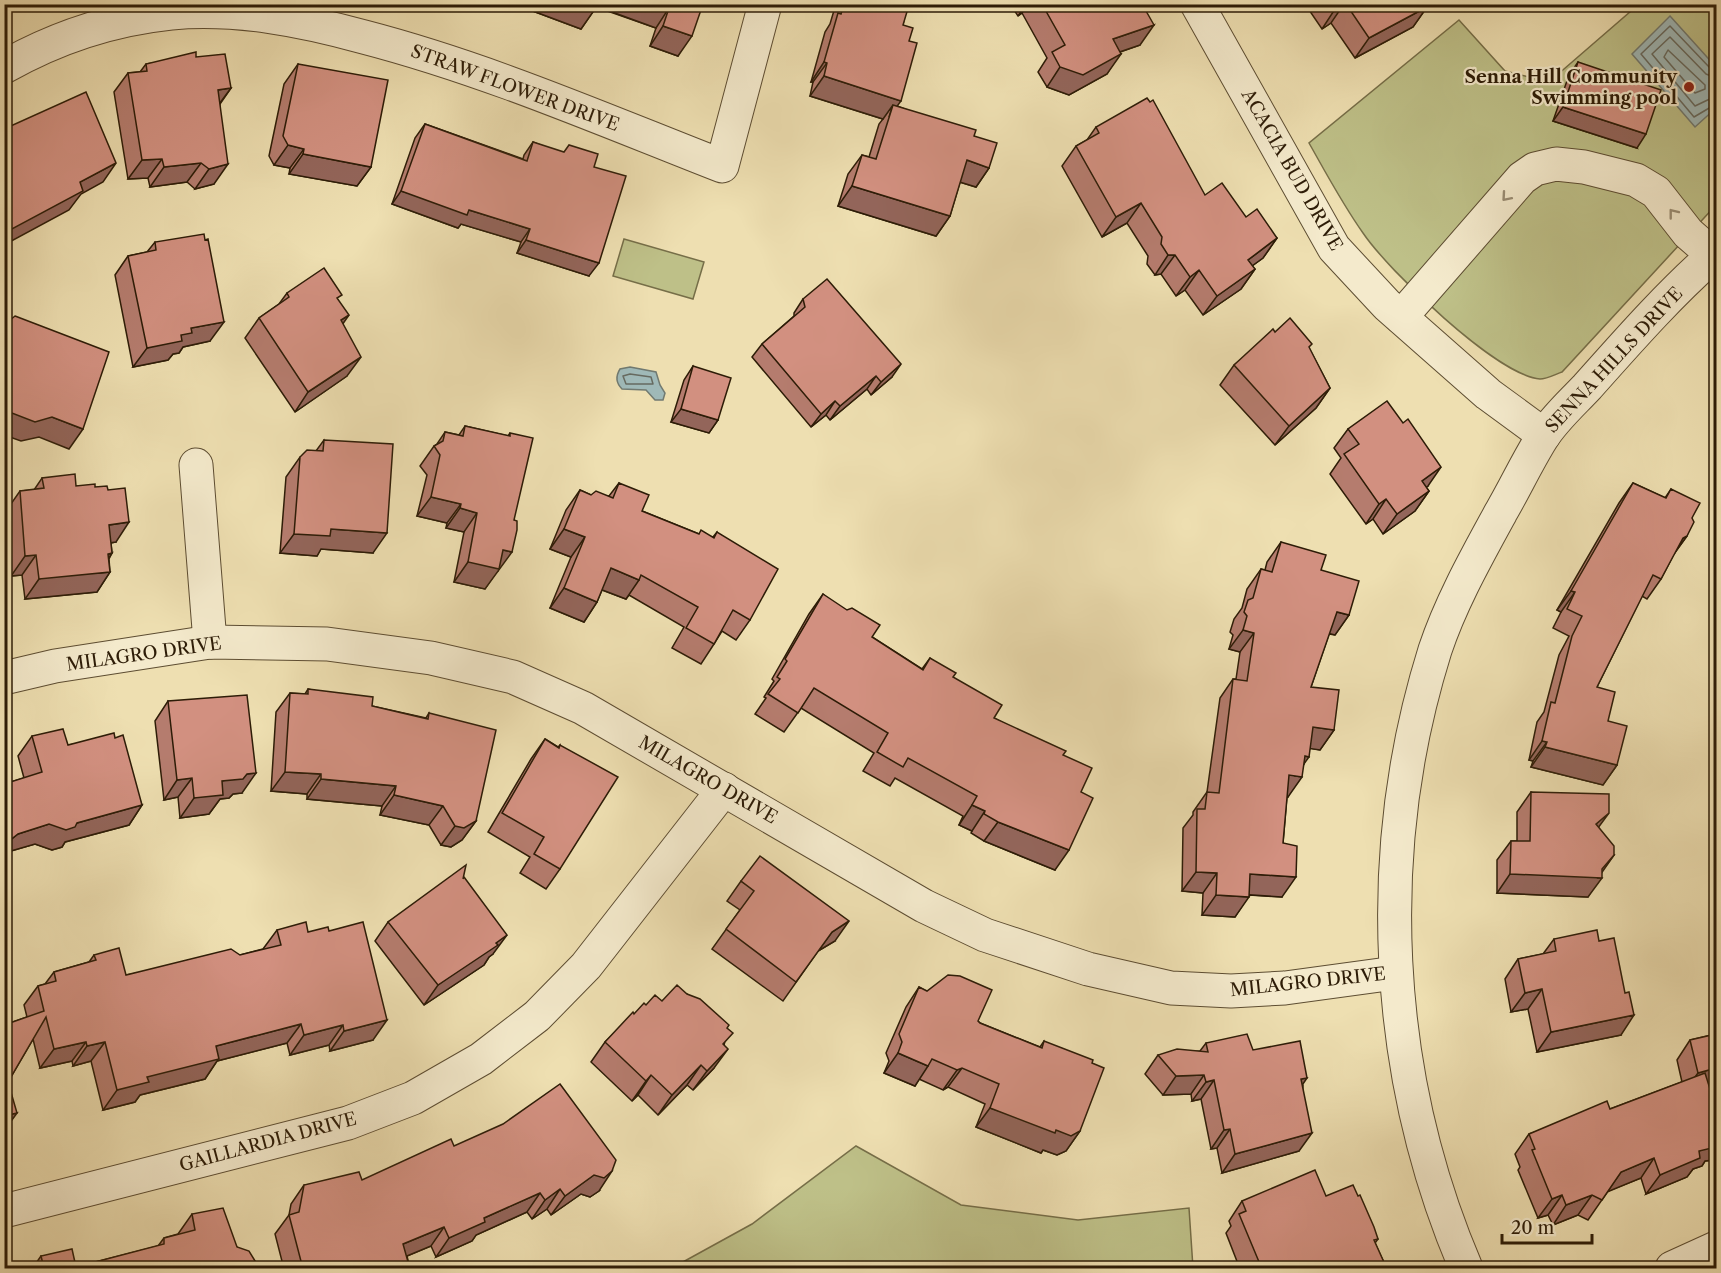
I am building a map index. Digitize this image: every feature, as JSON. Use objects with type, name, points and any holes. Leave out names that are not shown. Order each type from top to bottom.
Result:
[{"type":"street","name":"STRAW FLOWER DRIVE","points":[[4,67],[41,46],[100,27],[171,13],[232,12],[315,24],[465,66],[722,166],[765,4]]},
{"type":"street","name":"ACACIA BUD DRIVE","points":[[1197,4],[1334,248],[1401,317],[1488,394],[1544,435]]},
{"type":"street","points":[[1401,317],[1522,178],[1535,169],[1556,164],[1584,167],[1636,180],[1656,192],[1688,233],[1715,254]]},
{"type":"street","name":"SENNA HILLS DRIVE","points":[[1466,1269],[1441,1206],[1410,1095],[1395,973],[1395,866],[1409,754],[1436,647],[1473,564],[1544,435],[1627,342],[1715,254]]},
{"type":"street","points":[[196,465],[210,642]]},
{"type":"street","name":"MILAGRO DRIVE","points":[[4,678],[55,666],[210,642],[327,644],[431,658],[513,677],[583,708],[924,906],[985,935],[1088,969],[1171,988],[1231,991],[1285,988],[1395,973]]},
{"type":"street","name":"GAILLARDIA DRIVE","points":[[4,1211],[348,1123],[413,1098],[481,1059],[537,1016],[586,966],[724,789]]},
{"type":"street","points":[[1672,1269],[1716,1248]]},
{"type":"green space","points":[[1638,5],[1716,5],[1716,205],[1562,372],[1540,379],[1521,373],[1497,360],[1471,341],[1395,271],[1356,222],[1309,143],[1459,20],[1505,71],[1549,82]]},
{"type":"green space","points":[[624,239],[704,262],[693,299],[613,276]]},
{"type":"green space","points":[[856,1146],[961,1205],[1078,1220],[1189,1208],[1193,1268],[672,1268],[752,1224]]},
{"type":"water","name":"Senna Hill Community Swimming pool","points":[[1670,16],[1716,67],[1716,108],[1695,127],[1632,54]]},
{"type":"water","points":[[630,367],[656,372],[665,393],[663,400],[655,400],[646,390],[622,389],[617,382],[617,375],[620,369]]},
{"type":"building","points":[[582,4],[597,4],[595,9]]},
{"type":"building","points":[[658,4],[703,4],[692,36],[663,26],[669,8]]},
{"type":"building","points":[[844,4],[909,5],[903,25],[913,28],[909,41],[917,43],[901,101],[824,76],[827,63],[824,62],[838,13],[841,14]]},
{"type":"building","points":[[1042,4],[1142,4],[1154,25],[1113,39],[1121,54],[1083,75],[1060,67],[1052,52],[1065,45]]},
{"type":"building","points":[[1332,4],[1343,4],[1335,9]]},
{"type":"building","points":[[1346,4],[1425,4],[1427,7],[1369,38]]},
{"type":"building","points":[[196,52],[196,57],[225,54],[231,88],[218,90],[228,164],[209,169],[201,163],[164,167],[162,159],[142,160],[128,73],[147,71],[146,64]]},
{"type":"building","points":[[1578,62],[1661,90],[1646,134],[1563,107]]},
{"type":"building","points":[[298,64],[388,80],[371,167],[303,154],[304,149],[288,145],[283,136]]},
{"type":"building","points":[[86,92],[116,163],[80,182],[83,191],[6,232],[9,239],[4,241],[4,129]]},
{"type":"building","points":[[1147,98],[1150,102],[1153,100],[1205,195],[1222,183],[1246,217],[1257,209],[1277,238],[1248,260],[1255,269],[1217,296],[1199,270],[1190,277],[1175,255],[1168,255],[1161,244],[1162,237],[1141,203],[1116,217],[1076,146],[1099,133],[1096,127]]},
{"type":"building","points":[[893,105],[976,130],[974,136],[997,143],[989,168],[967,160],[950,216],[852,186],[862,155],[876,159]]},
{"type":"building","points":[[425,124],[527,161],[533,142],[564,152],[569,145],[598,154],[594,167],[626,176],[599,263],[526,240],[530,229],[469,210],[467,215],[401,191]]},
{"type":"building","points":[[204,234],[205,240],[208,239],[224,322],[191,328],[192,333],[181,335],[182,341],[147,348],[128,256],[156,250],[155,242]]},
{"type":"building","points":[[324,268],[342,295],[337,298],[349,315],[341,320],[361,357],[308,392],[259,318],[289,297],[287,293]]},
{"type":"building","points":[[827,279],[901,364],[881,382],[876,376],[840,406],[835,401],[821,414],[762,344],[805,307],[803,299]]},
{"type":"building","points":[[15,316],[109,352],[83,429],[52,417],[35,422],[4,410],[4,325]]},
{"type":"building","points":[[1290,318],[1312,344],[1309,347],[1330,388],[1289,426],[1234,365],[1273,329],[1275,332]]},
{"type":"building","points":[[693,366],[731,378],[718,420],[681,409]]},
{"type":"building","points":[[1387,401],[1403,423],[1408,419],[1441,467],[1422,481],[1429,491],[1397,514],[1386,499],[1379,504],[1344,454],[1359,444],[1348,429]]},
{"type":"building","points":[[465,426],[510,436],[510,433],[533,438],[514,520],[517,521],[517,530],[512,552],[503,550],[499,569],[468,562],[477,513],[460,508],[461,504],[431,497],[440,455],[434,446],[443,441],[445,432],[463,436]]},
{"type":"building","points":[[324,440],[393,444],[387,533],[331,529],[330,536],[294,534],[300,457],[307,450],[323,451]]},
{"type":"building","points":[[75,474],[76,486],[95,484],[95,487],[107,486],[108,490],[125,488],[129,522],[109,525],[112,553],[108,554],[110,572],[39,579],[36,555],[25,556],[20,491],[44,488],[42,478]]},
{"type":"building","points":[[619,483],[649,495],[642,511],[699,534],[701,530],[714,538],[717,532],[778,569],[750,620],[733,610],[714,644],[686,628],[698,607],[641,575],[639,580],[611,568],[597,602],[564,588],[585,537],[564,529],[580,490],[591,495],[596,491],[613,498]]},
{"type":"building","points":[[1633,483],[1666,498],[1671,489],[1700,503],[1692,518],[1694,522],[1687,536],[1683,538],[1661,579],[1653,575],[1597,687],[1615,692],[1608,721],[1627,726],[1617,765],[1545,747],[1547,742],[1542,741],[1551,702],[1555,703],[1572,636],[1582,616],[1567,609],[1575,592],[1571,591]]},
{"type":"building","points":[[1281,542],[1326,555],[1321,570],[1359,581],[1349,615],[1337,612],[1311,687],[1339,690],[1334,730],[1313,727],[1309,757],[1305,756],[1302,777],[1289,775],[1283,843],[1297,846],[1296,877],[1250,874],[1249,897],[1216,895],[1217,873],[1196,872],[1197,809],[1205,809],[1207,792],[1219,793],[1233,679],[1247,681],[1254,633],[1243,630],[1247,616],[1244,612],[1248,600],[1253,598],[1261,569],[1272,572]]},
{"type":"building","points":[[823,594],[847,610],[852,608],[880,625],[872,637],[923,670],[930,658],[956,673],[953,677],[1002,705],[994,718],[1066,751],[1063,755],[1092,768],[1081,792],[1093,798],[1069,850],[998,822],[984,814],[985,811],[972,805],[977,796],[908,758],[903,767],[877,752],[888,733],[814,688],[798,713],[768,694],[780,679],[777,677],[787,661],[785,659]]},
{"type":"building","points":[[308,689],[373,697],[372,706],[428,719],[429,713],[496,730],[476,821],[464,828],[455,826],[443,806],[394,795],[396,786],[321,779],[321,774],[285,772],[290,693],[308,694]]},
{"type":"building","points":[[247,695],[256,773],[247,774],[243,779],[222,781],[223,795],[194,798],[192,778],[177,780],[168,701]]},
{"type":"building","points":[[63,729],[68,745],[114,733],[115,738],[123,735],[142,805],[77,823],[75,827],[66,830],[49,824],[18,834],[4,845],[4,784],[42,772],[32,736]]},
{"type":"building","points":[[545,739],[618,777],[560,869],[534,854],[544,837],[502,813]]},
{"type":"building","points":[[1531,792],[1609,794],[1609,813],[1596,824],[1614,846],[1614,855],[1602,869],[1602,878],[1510,874],[1511,841],[1530,841]]},
{"type":"building","points":[[760,856],[849,921],[832,932],[796,982],[726,929],[754,891],[741,881]]},
{"type":"building","points":[[466,865],[463,879],[464,877],[507,935],[496,943],[498,945],[438,985],[388,922]]},
{"type":"building","points":[[306,922],[308,932],[328,927],[329,931],[363,922],[387,1020],[344,1031],[343,1025],[304,1035],[301,1024],[216,1046],[219,1059],[147,1077],[149,1082],[117,1090],[105,1042],[87,1046],[86,1042],[54,1049],[46,1017],[8,1082],[17,1113],[4,1116],[4,1025],[44,1011],[38,986],[56,981],[54,972],[96,960],[94,955],[119,948],[126,975],[231,949],[240,955],[281,945],[277,930]]},
{"type":"building","points":[[1597,930],[1599,941],[1614,938],[1625,993],[1629,992],[1634,1015],[1551,1032],[1542,989],[1525,993],[1518,959],[1556,951],[1554,939]]},
{"type":"building","points":[[948,975],[960,976],[992,990],[978,1021],[980,1023],[1042,1048],[1044,1041],[1093,1060],[1092,1063],[1104,1068],[1080,1131],[1071,1136],[1056,1130],[1055,1133],[990,1108],[999,1084],[962,1068],[957,1070],[932,1059],[928,1066],[898,1053],[902,1042],[899,1034],[919,987],[927,991]]},
{"type":"building","points":[[677,985],[687,994],[700,999],[729,1025],[727,1028],[733,1033],[723,1044],[728,1049],[707,1071],[701,1065],[672,1095],[651,1075],[646,1081],[605,1042],[644,1003],[646,1005],[655,995],[662,1001]]},
{"type":"building","points":[[1247,1034],[1253,1050],[1300,1041],[1307,1078],[1301,1079],[1312,1133],[1235,1154],[1230,1129],[1224,1130],[1214,1080],[1206,1082],[1204,1075],[1176,1076],[1158,1055],[1177,1049],[1208,1052],[1206,1043]]},
{"type":"building","points":[[1716,1034],[1716,1068],[1698,1073],[1690,1040]]},
{"type":"building","points":[[1705,1073],[1716,1108],[1716,1147],[1699,1151],[1700,1158],[1660,1175],[1654,1158],[1621,1172],[1602,1200],[1592,1195],[1566,1205],[1562,1195],[1552,1199],[1532,1150],[1535,1149],[1529,1134],[1607,1101],[1610,1109]]},
{"type":"building","points":[[560,1084],[616,1160],[612,1171],[604,1178],[594,1175],[565,1196],[560,1189],[545,1200],[540,1193],[484,1218],[485,1222],[449,1238],[444,1227],[403,1244],[410,1269],[386,1269],[385,1266],[378,1269],[303,1269],[289,1215],[299,1212],[304,1185],[359,1172],[362,1180],[451,1139],[454,1146],[503,1124]]},
{"type":"building","points":[[1315,1170],[1326,1196],[1353,1185],[1374,1227],[1378,1239],[1374,1240],[1387,1269],[1262,1269],[1239,1214],[1246,1211],[1242,1201]]},
{"type":"building","points":[[223,1208],[237,1247],[249,1251],[260,1269],[43,1269],[41,1256],[72,1249],[76,1267],[164,1244],[164,1238],[195,1230],[192,1214]]},
{"type":"place","name":"Senna Hill Community Swimming pool","points":[[1689,87]]}]
